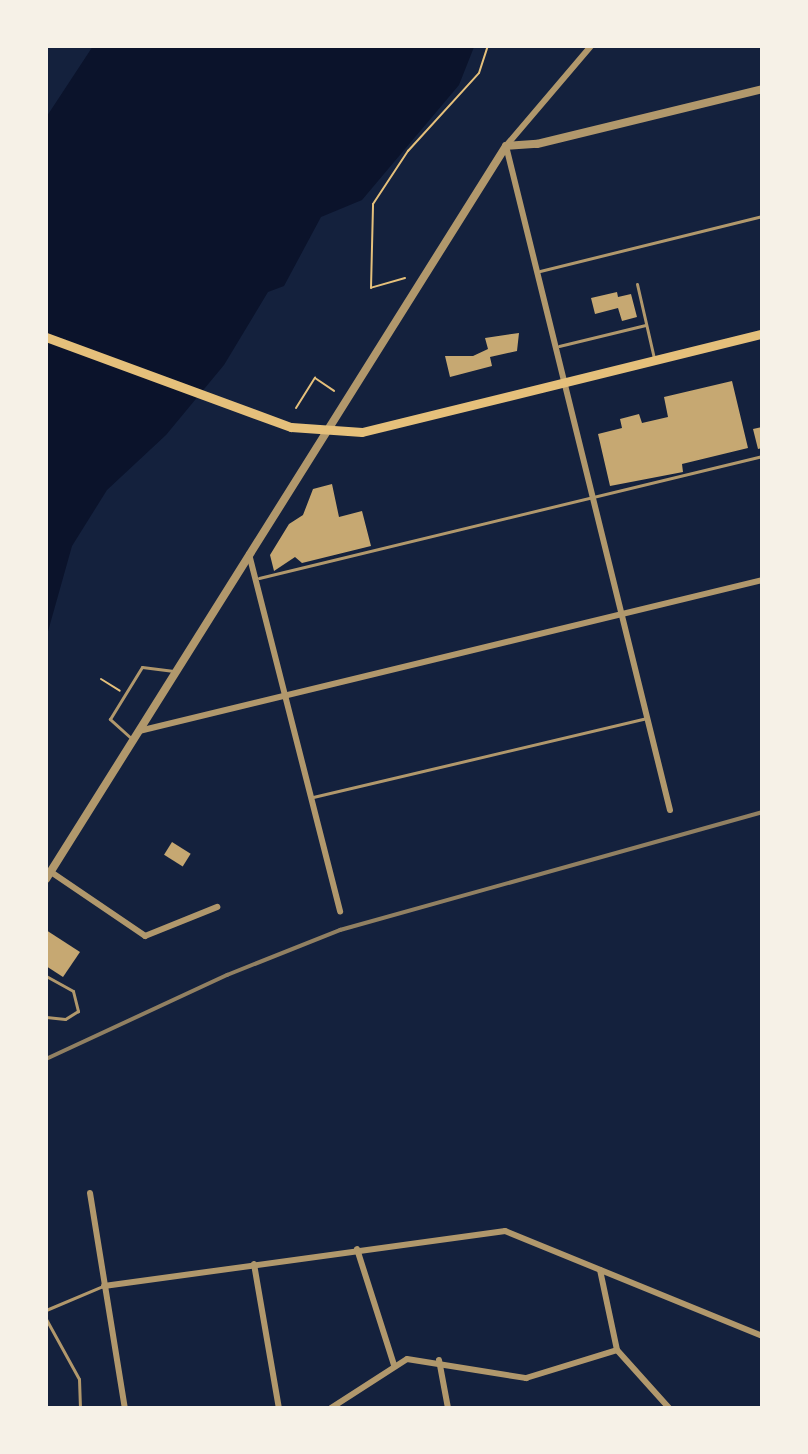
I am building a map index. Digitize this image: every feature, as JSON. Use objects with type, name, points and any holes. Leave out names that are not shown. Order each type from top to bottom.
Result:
[{"type":"main road","points":[[46,338],[263,417],[325,432],[362,432],[762,334]]},
{"type":"street","points":[[216,907],[145,936],[49,876],[506,146],[591,46]]},
{"type":"street","points":[[506,146],[537,144],[762,89]]},
{"type":"street","points":[[506,146],[559,346],[670,810]]},
{"type":"street","points":[[249,554],[259,579],[340,912]]},
{"type":"street","points":[[139,731],[288,697],[762,580]]},
{"type":"street","points":[[90,1193],[125,1407]]},
{"type":"street","points":[[105,1286],[505,1231],[762,1336]]},
{"type":"street","points":[[357,1250],[394,1365]]},
{"type":"street","points":[[254,1264],[279,1407]]},
{"type":"street","points":[[600,1269],[617,1350],[669,1407]]},
{"type":"street","points":[[331,1407],[394,1365],[407,1359],[439,1360],[526,1378],[617,1350]]},
{"type":"street","points":[[439,1360],[448,1407]]},
{"type":"lane","points":[[540,271],[762,216]]},
{"type":"lane","points":[[637,284],[655,360]]},
{"type":"lane","points":[[559,346],[646,324]]},
{"type":"lane","points":[[259,579],[762,456]]},
{"type":"lane","points":[[133,740],[110,719],[141,667],[176,671]]},
{"type":"lane","points":[[313,797],[647,717]]},
{"type":"lane","points":[[46,976],[72,991],[78,1011],[65,1018],[46,1017]]},
{"type":"lane","points":[[46,1310],[105,1286]]},
{"type":"lane","points":[[46,1320],[80,1379],[80,1407]]},
{"type":"path","points":[[405,278],[371,288],[373,204],[401,159],[479,73],[488,46]]},
{"type":"path","points":[[296,408],[315,378],[334,391]]},
{"type":"path","points":[[101,679],[124,695]]},
{"type":"water","points":[[93,46],[474,47],[459,85],[362,200],[321,217],[284,286],[268,292],[224,365],[166,435],[107,490],[72,546],[47,635],[47,116]]},
{"type":"building","points":[[617,292],[618,297],[631,294],[637,317],[622,321],[618,308],[595,314],[591,298]]},
{"type":"building","points":[[519,333],[517,351],[490,357],[492,366],[450,377],[445,356],[473,356],[488,349],[485,338]]},
{"type":"building","points":[[732,381],[748,448],[682,464],[683,472],[610,486],[598,434],[622,428],[620,419],[639,414],[642,423],[668,417],[664,397]]},
{"type":"building","points":[[762,427],[762,448],[758,449],[753,429]]},
{"type":"building","points":[[332,484],[339,517],[362,511],[371,546],[302,563],[295,557],[274,571],[270,555],[289,524],[303,515],[313,489]]},
{"type":"building","points":[[172,842],[191,854],[183,866],[164,855]]},
{"type":"building","points":[[46,930],[80,952],[63,977],[46,966]]},
{"type":"railway","points":[[46,1059],[227,975],[340,930],[762,812]]}]
